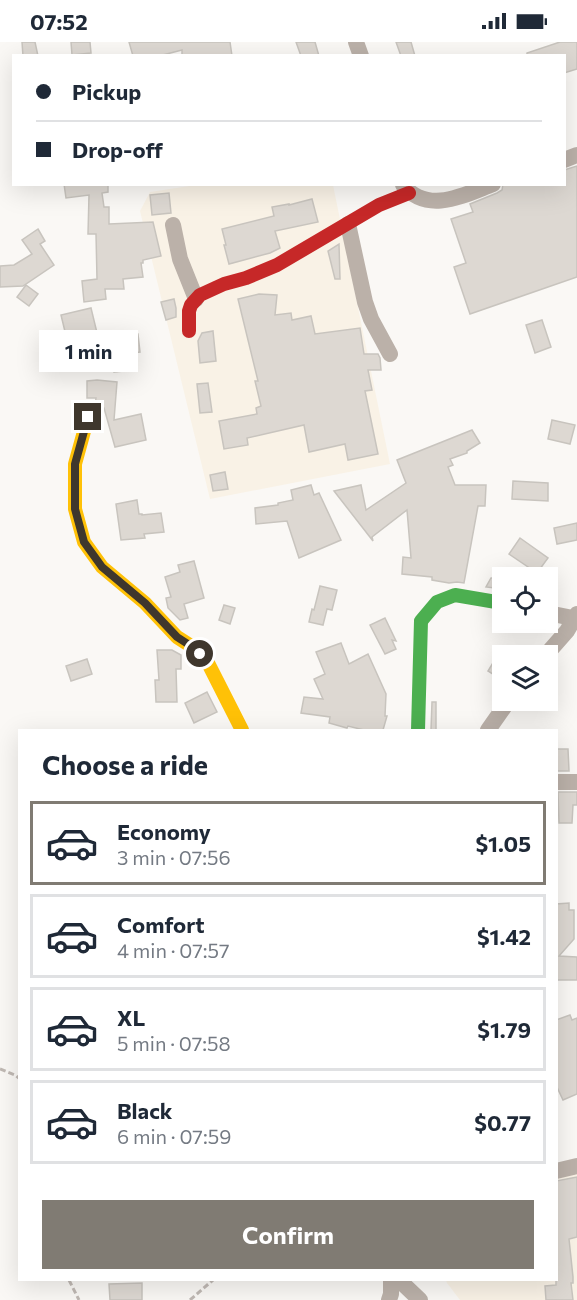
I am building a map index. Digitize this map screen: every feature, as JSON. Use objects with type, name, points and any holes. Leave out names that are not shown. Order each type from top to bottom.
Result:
[{"type":"street","points":[[189,331],[189,311],[200,295],[277,265],[406,189],[425,201],[444,201],[487,186]]},
{"type":"street","points":[[348,224],[365,302],[371,319],[390,354]]},
{"type":"street","points":[[173,225],[180,259],[196,298]]},
{"type":"street","points":[[88,417],[75,464],[75,509],[84,542],[102,567],[145,603],[177,637],[191,646],[208,663],[241,729]]},
{"type":"street","points":[[417,729],[421,621],[437,602],[454,595],[492,601]]},
{"type":"street","points":[[555,645],[576,618],[558,615]]},
{"type":"street","points":[[489,729],[501,711]]},
{"type":"street","points":[[558,782],[577,782]]},
{"type":"street","points":[[558,1171],[577,1166]]},
{"type":"street","points":[[389,1300],[392,1281]]},
{"type":"street","points":[[400,1281],[420,1300]]},
{"type":"path","points":[[0,1069],[18,1077]]},
{"type":"path","points":[[70,1281],[79,1300]]},
{"type":"path","points":[[190,1300],[212,1281]]},
{"type":"shaded area","points":[[189,186],[333,186],[390,464],[210,499],[140,211],[150,192]]},
{"type":"shaded area","points":[[577,1173],[577,1300],[460,1300],[446,1281],[558,1281],[558,1177]]},
{"type":"building","points":[[22,42],[35,42],[38,54],[23,54]]},
{"type":"building","points":[[71,42],[90,42],[91,53],[72,54]]},
{"type":"building","points":[[129,42],[230,42],[232,54],[182,54],[182,50],[167,54],[132,54]]},
{"type":"building","points":[[296,42],[315,42],[318,54],[300,54]]},
{"type":"building","points":[[396,42],[411,42],[414,54],[400,54]]},
{"type":"building","points":[[560,42],[577,42],[577,69],[566,72],[566,54],[527,53]]},
{"type":"building","points":[[577,166],[577,277],[470,314],[454,267],[466,263],[451,219],[473,212],[470,204],[497,193],[502,190],[503,186],[566,186],[566,169]]},
{"type":"building","points":[[64,186],[108,186],[108,192],[102,193],[104,207],[109,207],[109,224],[153,222],[161,256],[143,260],[141,263],[143,277],[123,279],[124,289],[105,289],[106,299],[84,302],[82,281],[97,279],[96,234],[88,234],[89,195],[66,198]]},
{"type":"building","points":[[169,193],[171,213],[152,215],[150,195]]},
{"type":"building","points":[[312,199],[318,222],[275,231],[280,248],[229,264],[222,229],[274,216],[272,207]]},
{"type":"building","points":[[38,229],[45,241],[40,244],[54,265],[23,286],[0,287],[0,266],[14,265],[32,254],[22,240]]},
{"type":"building","points":[[339,244],[340,279],[335,279],[328,251]]},
{"type":"building","points":[[26,285],[38,294],[29,306],[17,297]]},
{"type":"building","points":[[259,294],[277,295],[275,315],[291,313],[292,320],[311,316],[315,334],[360,328],[364,354],[378,354],[380,358],[381,370],[368,370],[372,390],[365,391],[378,454],[348,460],[345,444],[309,452],[304,425],[247,438],[248,445],[224,449],[219,421],[257,414],[256,408],[261,406],[255,381],[258,381],[238,299]]},
{"type":"building","points":[[174,299],[176,317],[166,320],[161,302]]},
{"type":"building","points":[[91,308],[98,337],[68,344],[61,315]]},
{"type":"building","points":[[542,320],[551,347],[535,353],[526,325]]},
{"type":"building","points":[[213,331],[216,361],[200,363],[198,341],[202,333]]},
{"type":"building","points":[[138,334],[140,352],[132,353],[134,370],[114,372],[113,358],[116,358],[113,336]]},
{"type":"building","points":[[87,381],[117,382],[114,420],[141,414],[146,440],[115,447],[104,408],[95,406],[96,398],[87,398]]},
{"type":"building","points":[[208,383],[212,412],[200,413],[197,384]]},
{"type":"building","points":[[552,420],[575,425],[570,444],[548,439]]},
{"type":"building","points":[[472,430],[480,443],[467,453],[450,459],[453,465],[448,467],[455,485],[486,485],[485,506],[478,506],[464,583],[449,583],[432,580],[432,577],[402,574],[403,557],[411,558],[407,510],[372,537],[373,541],[334,491],[361,485],[366,510],[406,483],[397,460]]},
{"type":"building","points":[[225,472],[228,489],[213,491],[210,475]]},
{"type":"building","points":[[513,481],[548,483],[548,501],[512,499]]},
{"type":"building","points":[[311,485],[314,495],[319,493],[341,540],[299,558],[287,521],[256,524],[255,508],[278,505],[278,503],[293,500],[291,490]]},
{"type":"building","points":[[137,500],[139,514],[161,513],[164,532],[144,534],[145,538],[121,540],[116,504]]},
{"type":"building","points":[[577,523],[577,540],[557,544],[554,528]]},
{"type":"building","points":[[520,538],[548,558],[541,567],[528,567],[509,554]]},
{"type":"building","points":[[194,561],[204,598],[184,604],[188,618],[180,620],[168,608],[166,598],[171,597],[165,577],[180,572],[178,565]]},
{"type":"building","points":[[491,578],[492,578],[492,588],[486,587]]},
{"type":"building","points":[[320,586],[337,590],[332,610],[327,609],[323,625],[309,622]]},
{"type":"building","points":[[224,605],[235,608],[230,624],[219,620]]},
{"type":"building","points":[[385,618],[396,641],[392,640],[396,649],[385,654],[370,625]]},
{"type":"building","points":[[341,643],[349,664],[368,654],[386,694],[385,716],[387,716],[383,729],[360,729],[348,726],[347,728],[329,723],[330,717],[301,713],[304,697],[323,699],[314,679],[325,674],[316,652]]},
{"type":"building","points":[[157,650],[172,650],[181,655],[181,669],[176,669],[177,702],[156,702],[155,680],[159,680]]},
{"type":"building","points":[[87,659],[92,674],[71,681],[66,666]]},
{"type":"building","points":[[207,692],[217,712],[194,723],[185,703]]},
{"type":"building","points":[[432,702],[436,702],[436,729],[431,729]]},
{"type":"building","points":[[558,749],[568,749],[569,771],[558,771]]},
{"type":"building","points":[[558,792],[577,792],[577,805],[573,805],[572,823],[559,823]]},
{"type":"building","points":[[569,903],[569,910],[574,910],[574,939],[559,956],[577,957],[577,980],[558,980],[558,904]]},
{"type":"building","points":[[570,1015],[572,1020],[577,1018],[577,1094],[563,1100],[558,1089],[558,1019]]},
{"type":"building","points":[[577,1177],[577,1237],[569,1239],[573,1300],[546,1300],[545,1286],[556,1285],[558,1281],[558,1181]]},
{"type":"building","points":[[142,1283],[142,1300],[110,1300],[109,1284]]},
{"type":"traffic: fast","points":[[418,729],[421,621],[437,602],[455,595],[492,601]]},
{"type":"traffic: slow","points":[[88,417],[75,464],[75,509],[84,542],[102,567],[145,603],[177,637],[191,646],[208,663],[241,729]]},
{"type":"traffic: jam","points":[[189,331],[189,311],[200,295],[277,265],[379,205],[409,193]]},
{"type":"route","points":[[88,417],[75,464],[75,509],[84,542],[102,567],[145,603],[177,637],[200,654]]}]
